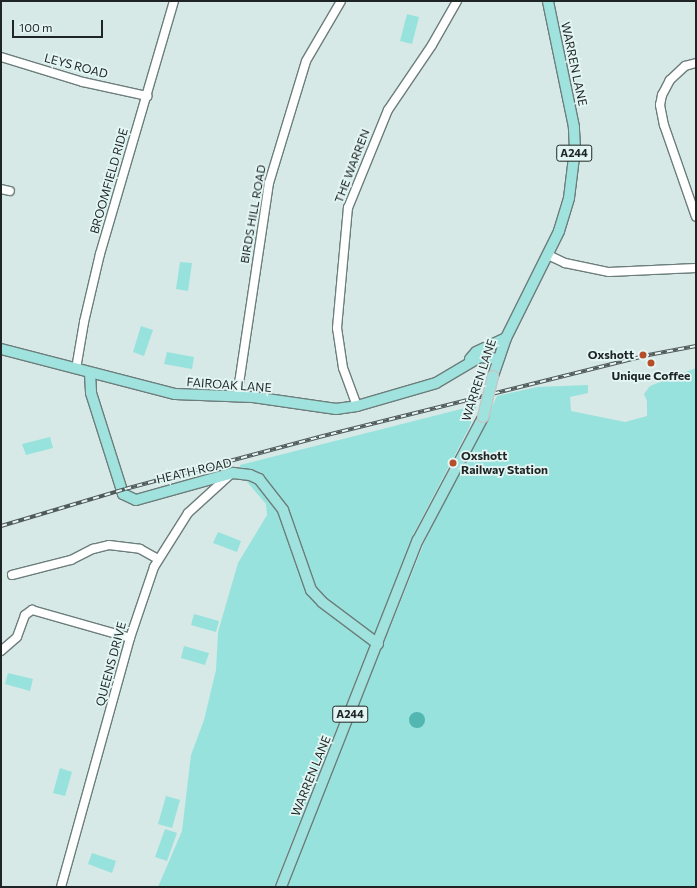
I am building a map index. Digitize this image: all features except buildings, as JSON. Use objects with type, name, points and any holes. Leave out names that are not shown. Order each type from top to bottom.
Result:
[{"type":"main road","name":"WARREN LANE","points":[[280,887],[378,644],[418,540],[483,417],[493,376],[506,338],[548,256],[567,209],[575,144],[574,127],[548,1]]},
{"type":"main road","points":[[467,364],[476,352],[506,338]]},
{"type":"main road","name":"FAIROAK LANE","points":[[1,349],[174,394],[237,397],[336,409],[357,406],[436,383],[467,364],[486,356],[498,359]]},
{"type":"main road","name":"HEATH ROAD","points":[[90,373],[92,393],[123,494],[136,500],[233,473],[250,475],[268,487],[283,510],[311,590],[322,602],[378,644]]},
{"type":"street","name":"BROOMFIELD RIDE","points":[[76,369],[84,322],[100,254],[174,1]]},
{"type":"street","name":"BIRDS HILL ROAD","points":[[237,397],[269,182],[306,61],[341,1]]},
{"type":"street","name":"THE WARREN","points":[[357,406],[343,368],[337,328],[348,208],[388,110],[432,45],[457,1]]},
{"type":"street","name":"LEYS ROAD","points":[[1,57],[83,82],[146,96]]},
{"type":"street","points":[[696,63],[685,66],[670,80],[662,95],[660,106],[664,125],[696,217]]},
{"type":"street","points":[[1,189],[10,191]]},
{"type":"street","points":[[548,256],[565,263],[609,272],[696,267]]},
{"type":"street","name":"QUEENS DRIVE","points":[[61,887],[130,638],[158,559],[188,513],[233,473]]},
{"type":"street","points":[[12,575],[71,560],[93,549],[109,545],[140,549],[158,559]]},
{"type":"street","points":[[1,651],[17,637],[25,615],[32,610],[130,638]]},
{"type":"shaded area","points":[[407,14],[419,17],[412,44],[400,41]]},
{"type":"shaded area","points":[[180,262],[192,263],[188,291],[176,289]]},
{"type":"shaded area","points":[[141,326],[153,330],[144,356],[133,352]]},
{"type":"shaded area","points":[[167,352],[194,357],[192,369],[164,364]]},
{"type":"shaded area","points":[[696,368],[696,887],[286,887],[424,543],[497,396],[537,387],[588,385],[588,393],[570,397],[571,411],[625,422],[647,416],[647,401],[644,394],[650,386]]},
{"type":"shaded area","points":[[477,405],[470,426],[413,535],[274,887],[158,887],[182,831],[191,755],[204,720],[216,670],[218,632],[238,563],[267,515],[266,504],[242,476],[240,465]]},
{"type":"shaded area","points":[[50,437],[53,448],[26,455],[22,444]]},
{"type":"shaded area","points":[[218,532],[241,541],[237,552],[213,543]]},
{"type":"shaded area","points":[[194,614],[219,621],[216,632],[191,625]]},
{"type":"shaded area","points":[[184,646],[209,653],[205,665],[181,658]]},
{"type":"shaded area","points":[[8,673],[33,679],[30,691],[5,684]]},
{"type":"shaded area","points":[[414,712],[420,712],[425,717],[423,726],[420,728],[414,728],[409,723],[409,717]]},
{"type":"shaded area","points":[[60,768],[72,772],[65,796],[53,793]]},
{"type":"shaded area","points":[[166,796],[180,800],[172,828],[158,824]]},
{"type":"shaded area","points":[[165,829],[177,833],[167,861],[155,857]]},
{"type":"shaded area","points":[[92,853],[116,861],[112,873],[88,864]]},
{"type":"railway","points":[[1,526],[125,489],[319,437],[643,356],[696,346]]},
{"type":"place","name":"Oxshott","points":[[643,355]]},
{"type":"place","name":"Unique Coffee","points":[[651,363]]},
{"type":"place","name":"Oxshott Railway Station","points":[[453,463]]}]
